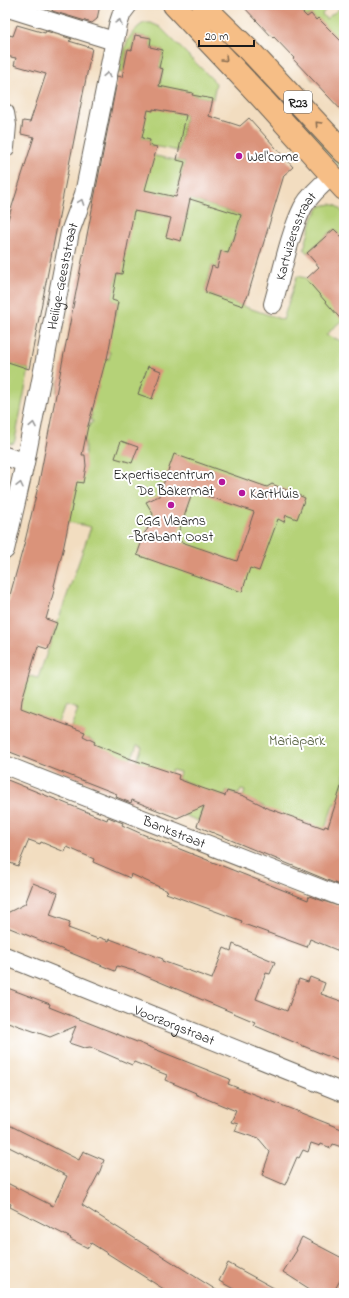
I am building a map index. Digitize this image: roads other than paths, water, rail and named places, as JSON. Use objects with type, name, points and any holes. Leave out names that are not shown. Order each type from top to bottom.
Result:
[{"type":"main road","name":"R23","points":[[174,5],[250,85],[338,182]]},
{"type":"main road","name":"R23","points":[[203,5],[251,52],[344,152]]},
{"type":"street","name":"Heilige-Geeststraat","points":[[5,550],[25,463],[70,232],[84,194],[114,41],[122,13],[128,5]]},
{"type":"street","points":[[11,9],[114,41]]},
{"type":"street","points":[[5,112],[7,125],[5,148]]},
{"type":"street","name":"Kartuizersstraat","points":[[273,304],[295,227],[304,206],[319,187],[338,182]]},
{"type":"street","points":[[5,456],[25,463]]},
{"type":"street","name":"Bankstraat","points":[[5,764],[344,898]]},
{"type":"street","name":"Voorzorgstraat","points":[[5,956],[344,1093]]},
{"type":"place","name":"Wel'come","points":[[239,156]]},
{"type":"place","name":"Expertisecentrum De Bakermat","points":[[222,482]]},
{"type":"place","name":"KartHuis","points":[[242,493]]},
{"type":"place","name":"CGG Vlaams -Brabant Oost","points":[[171,505]]},
{"type":"park label","name":"Mariapark","points":[[297,740]]}]
